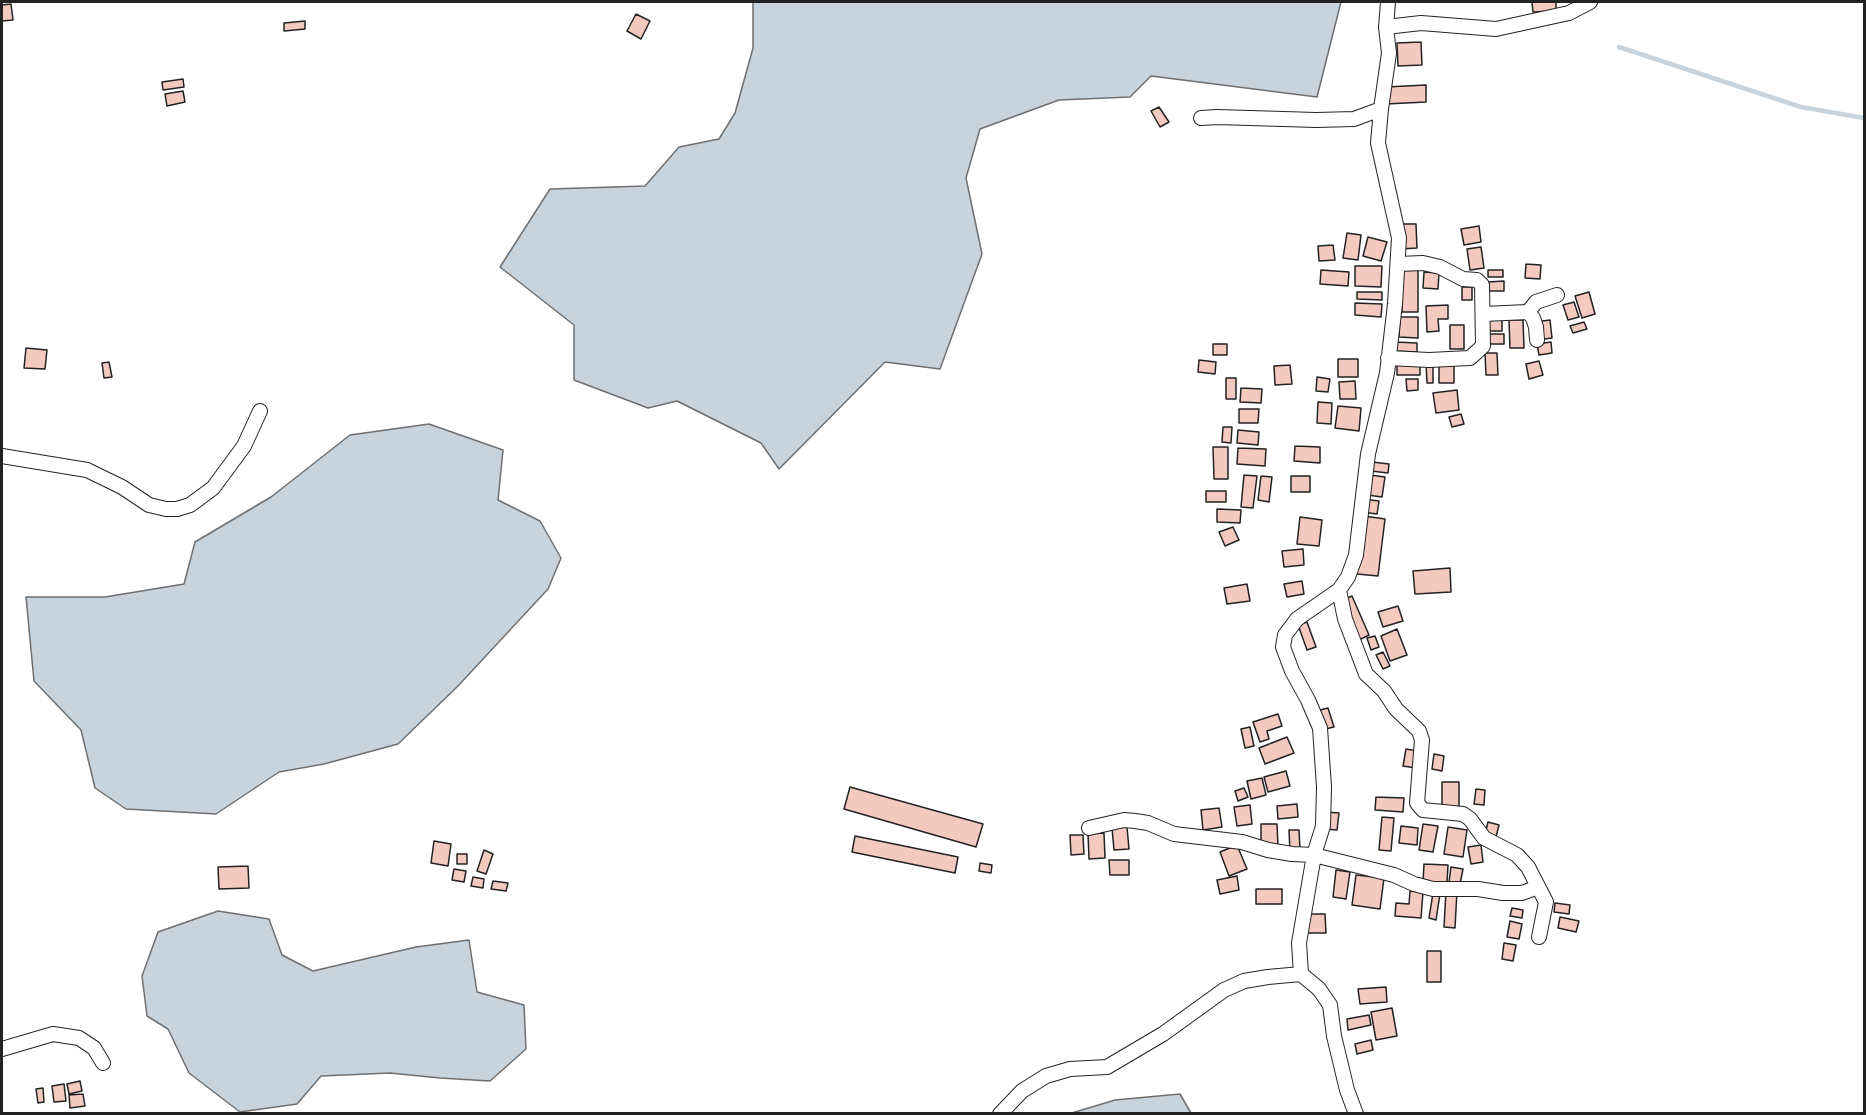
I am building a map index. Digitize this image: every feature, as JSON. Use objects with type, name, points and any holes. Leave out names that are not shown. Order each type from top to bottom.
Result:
[{"type":"street","points":[[1356,1113],[1347,1090],[1334,1036],[1330,1005],[1318,989],[1301,974],[1299,943],[1314,855],[1323,826],[1324,787],[1320,728],[1283,647],[1285,635],[1297,619],[1339,590],[1348,578],[1356,555],[1368,454],[1387,373],[1399,238],[1378,142],[1389,53],[1386,27],[1388,2]]},
{"type":"street","points":[[1386,27],[1421,23],[1496,29],[1569,13],[1590,2]]},
{"type":"street","points":[[1201,118],[1354,119],[1381,109]]},
{"type":"street","points":[[1389,358],[1429,360],[1470,358],[1482,346],[1482,285],[1477,280],[1463,279],[1440,267],[1423,263],[1398,264]]},
{"type":"street","points":[[1482,314],[1528,312],[1536,302],[1557,295]]},
{"type":"street","points":[[1528,312],[1536,327],[1536,340]]},
{"type":"street","points":[[2,456],[87,470],[122,487],[149,505],[177,509],[190,505],[213,488],[244,446],[260,411]]},
{"type":"street","points":[[1339,590],[1345,619],[1366,674],[1384,691],[1396,709],[1419,731],[1422,740],[1416,797],[1419,807],[1423,810],[1463,814],[1470,819],[1484,838],[1517,855],[1528,867],[1546,902],[1539,937]]},
{"type":"street","points":[[1089,828],[1124,820],[1135,820],[1174,834],[1242,842],[1292,854],[1314,855],[1394,875],[1433,889],[1478,889],[1522,893],[1538,886]]},
{"type":"street","points":[[1000,1113],[1022,1091],[1046,1076],[1070,1069],[1107,1067],[1163,1034],[1224,990],[1244,981],[1268,976],[1301,974]]},
{"type":"street","points":[[2,1049],[54,1034],[79,1038],[94,1048],[103,1063]]},
{"type":"shaded area","points":[[753,2],[1341,2],[1317,97],[1151,76],[1130,97],[1059,100],[980,129],[966,178],[982,254],[940,369],[885,362],[779,469],[761,443],[677,401],[648,408],[574,380],[574,325],[500,267],[550,189],[645,186],[679,147],[719,139],[735,113],[753,48]]},
{"type":"shaded area","points":[[429,424],[503,450],[498,500],[540,521],[561,558],[548,589],[458,686],[398,744],[324,764],[279,772],[216,814],[126,809],[95,788],[81,730],[34,681],[26,597],[105,597],[184,584],[195,542],[271,497],[350,435]]},
{"type":"shaded area","points":[[218,911],[269,919],[282,955],[313,971],[416,947],[469,940],[477,992],[524,1005],[526,1049],[490,1081],[390,1073],[321,1076],[297,1104],[240,1112],[189,1073],[168,1029],[147,1016],[142,976],[158,932]]},
{"type":"shaded area","points":[[1180,1094],[1191,1113],[1072,1113],[1115,1100]]},
{"type":"building","points":[[1532,2],[1556,2],[1556,11],[1533,12]]},
{"type":"building","points":[[11,4],[13,20],[2,21],[2,5]]},
{"type":"building","points":[[636,14],[650,21],[641,39],[627,31]]},
{"type":"building","points":[[305,21],[305,29],[284,31],[284,23]]},
{"type":"building","points":[[1421,42],[1422,65],[1398,66],[1397,43]]},
{"type":"building","points":[[183,79],[184,87],[163,90],[162,82]]},
{"type":"building","points":[[1426,85],[1426,102],[1386,104],[1386,87]]},
{"type":"building","points":[[183,91],[185,102],[167,106],[165,94]]},
{"type":"building","points":[[1159,107],[1169,122],[1160,127],[1151,111]]},
{"type":"building","points":[[1399,224],[1416,224],[1417,248],[1400,249]]},
{"type":"building","points":[[1479,226],[1481,242],[1464,245],[1461,229]]},
{"type":"building","points":[[1347,233],[1361,235],[1358,260],[1343,258]]},
{"type":"building","points":[[1368,237],[1387,242],[1381,261],[1363,256]]},
{"type":"building","points":[[1333,245],[1335,260],[1319,261],[1318,246]]},
{"type":"building","points":[[1481,247],[1484,268],[1470,270],[1467,249]]},
{"type":"building","points":[[1526,264],[1541,265],[1540,279],[1525,278]]},
{"type":"building","points":[[1355,266],[1382,266],[1381,287],[1355,286]]},
{"type":"building","points":[[1402,267],[1418,267],[1418,312],[1402,312]]},
{"type":"building","points":[[1321,270],[1349,272],[1348,286],[1320,284]]},
{"type":"building","points":[[1488,270],[1503,270],[1503,277],[1488,277]]},
{"type":"building","points":[[1424,272],[1439,273],[1438,289],[1423,288]]},
{"type":"building","points":[[1504,281],[1504,291],[1488,291],[1488,282]]},
{"type":"building","points":[[1462,287],[1472,287],[1472,300],[1462,300]]},
{"type":"building","points":[[1357,292],[1382,292],[1382,300],[1357,299]]},
{"type":"building","points":[[1589,292],[1595,314],[1582,318],[1575,296]]},
{"type":"building","points":[[1574,302],[1579,317],[1568,320],[1563,305]]},
{"type":"building","points":[[1355,303],[1382,304],[1381,317],[1355,315]]},
{"type":"building","points":[[1448,305],[1448,319],[1438,319],[1439,331],[1427,332],[1426,306]]},
{"type":"building","points":[[1400,317],[1418,317],[1418,338],[1399,337]]},
{"type":"building","points":[[1484,319],[1502,319],[1502,331],[1484,331]]},
{"type":"building","points":[[1509,320],[1523,320],[1524,348],[1510,348]]},
{"type":"building","points":[[1550,320],[1552,338],[1537,340],[1535,322]]},
{"type":"building","points":[[1584,322],[1587,329],[1573,333],[1570,326]]},
{"type":"building","points":[[1450,325],[1464,325],[1464,349],[1450,349]]},
{"type":"building","points":[[1485,334],[1504,334],[1504,344],[1485,344]]},
{"type":"building","points":[[1395,342],[1417,343],[1417,352],[1395,351]]},
{"type":"building","points":[[1551,342],[1552,353],[1539,355],[1537,344]]},
{"type":"building","points":[[1213,344],[1227,344],[1227,355],[1213,355]]},
{"type":"building","points":[[26,348],[47,350],[45,369],[24,368]]},
{"type":"building","points":[[1485,353],[1497,353],[1498,375],[1486,375]]},
{"type":"building","points":[[1338,359],[1358,359],[1358,377],[1338,377]]},
{"type":"building","points":[[1199,360],[1216,362],[1215,374],[1198,372]]},
{"type":"building","points":[[1539,361],[1543,375],[1529,379],[1526,364]]},
{"type":"building","points":[[109,362],[112,377],[104,378],[102,363]]},
{"type":"building","points":[[1426,363],[1433,363],[1433,383],[1427,383]]},
{"type":"building","points":[[1397,364],[1420,364],[1420,375],[1397,375]]},
{"type":"building","points":[[1439,364],[1454,364],[1454,383],[1439,383]]},
{"type":"building","points":[[1290,365],[1292,384],[1275,385],[1274,366]]},
{"type":"building","points":[[1317,377],[1330,379],[1328,392],[1316,391]]},
{"type":"building","points":[[1226,378],[1236,378],[1236,399],[1226,399]]},
{"type":"building","points":[[1406,379],[1418,379],[1418,390],[1407,391]]},
{"type":"building","points":[[1355,381],[1356,399],[1340,399],[1339,382]]},
{"type":"building","points":[[1241,388],[1262,389],[1261,403],[1240,402]]},
{"type":"building","points":[[1457,390],[1459,410],[1436,413],[1433,393]]},
{"type":"building","points":[[1318,402],[1332,403],[1331,424],[1317,423]]},
{"type":"building","points":[[1338,406],[1361,408],[1359,431],[1335,428]]},
{"type":"building","points":[[1239,409],[1259,409],[1258,423],[1239,423]]},
{"type":"building","points":[[1461,414],[1464,424],[1452,427],[1449,417]]},
{"type":"building","points":[[1223,427],[1232,427],[1231,443],[1222,442]]},
{"type":"building","points":[[1238,430],[1259,432],[1258,445],[1237,443]]},
{"type":"building","points":[[1295,446],[1320,447],[1320,463],[1294,461]]},
{"type":"building","points":[[1213,447],[1228,447],[1228,479],[1214,479]]},
{"type":"building","points":[[1238,448],[1266,449],[1265,466],[1237,464]]},
{"type":"building","points":[[1372,462],[1389,464],[1388,473],[1371,471]]},
{"type":"building","points":[[1244,475],[1257,476],[1253,508],[1241,507]]},
{"type":"building","points":[[1370,475],[1385,477],[1382,497],[1367,495]]},
{"type":"building","points":[[1261,476],[1272,477],[1269,502],[1258,500]]},
{"type":"building","points":[[1291,476],[1310,476],[1310,492],[1291,492]]},
{"type":"building","points":[[1206,491],[1226,491],[1226,502],[1206,502]]},
{"type":"building","points":[[1363,499],[1379,501],[1377,514],[1362,512]]},
{"type":"building","points":[[1217,509],[1241,510],[1240,523],[1217,522]]},
{"type":"building","points":[[1364,516],[1385,519],[1378,576],[1357,574]]},
{"type":"building","points":[[1300,517],[1322,520],[1319,546],[1297,544]]},
{"type":"building","points":[[1233,527],[1239,540],[1225,546],[1219,532]]},
{"type":"building","points":[[1303,549],[1304,565],[1284,567],[1282,551]]},
{"type":"building","points":[[1450,568],[1451,592],[1415,594],[1413,571]]},
{"type":"building","points":[[1302,581],[1304,594],[1287,597],[1284,584]]},
{"type":"building","points":[[1247,584],[1250,601],[1227,604],[1224,588]]},
{"type":"building","points":[[1352,596],[1369,635],[1359,640],[1342,600]]},
{"type":"building","points":[[1398,606],[1403,621],[1383,627],[1378,612]]},
{"type":"building","points":[[1307,622],[1316,647],[1307,650],[1298,625]]},
{"type":"building","points":[[1397,629],[1407,655],[1390,661],[1381,636]]},
{"type":"building","points":[[1375,636],[1379,647],[1371,650],[1367,638]]},
{"type":"building","points":[[1383,652],[1390,666],[1383,669],[1376,655]]},
{"type":"building","points":[[1328,708],[1334,727],[1321,730],[1316,711]]},
{"type":"building","points":[[1278,714],[1282,726],[1267,731],[1269,739],[1260,742],[1253,722]]},
{"type":"building","points":[[1250,727],[1254,746],[1245,748],[1241,729]]},
{"type":"building","points":[[1287,737],[1294,753],[1265,764],[1259,748]]},
{"type":"building","points":[[1406,749],[1418,751],[1416,768],[1403,766]]},
{"type":"building","points":[[1434,754],[1444,756],[1442,771],[1432,769]]},
{"type":"building","points":[[1286,771],[1290,786],[1268,792],[1264,777]]},
{"type":"building","points":[[1262,778],[1266,795],[1251,799],[1247,781]]},
{"type":"building","points":[[1442,782],[1459,782],[1459,809],[1442,809]]},
{"type":"building","points":[[850,787],[983,824],[976,847],[844,809]]},
{"type":"building","points":[[1244,788],[1248,797],[1238,801],[1235,791]]},
{"type":"building","points":[[1476,789],[1485,790],[1484,805],[1474,804]]},
{"type":"building","points":[[1376,797],[1404,798],[1403,812],[1375,810]]},
{"type":"building","points":[[1297,804],[1298,817],[1278,819],[1277,806]]},
{"type":"building","points":[[1250,805],[1252,824],[1237,826],[1234,807]]},
{"type":"building","points":[[1219,808],[1222,827],[1203,830],[1201,810]]},
{"type":"building","points":[[1326,812],[1339,813],[1337,830],[1324,829]]},
{"type":"building","points":[[1382,817],[1394,818],[1391,851],[1379,850]]},
{"type":"building","points":[[1488,822],[1499,825],[1496,837],[1485,834]]},
{"type":"building","points":[[1261,824],[1277,824],[1278,846],[1261,847]]},
{"type":"building","points":[[1423,824],[1438,826],[1433,852],[1419,850]]},
{"type":"building","points":[[1401,826],[1418,828],[1417,845],[1399,843]]},
{"type":"building","points":[[1127,827],[1129,849],[1114,850],[1112,828]]},
{"type":"building","points":[[1448,827],[1467,830],[1463,857],[1444,854]]},
{"type":"building","points":[[1289,830],[1299,830],[1300,851],[1290,852]]},
{"type":"building","points":[[1104,833],[1105,858],[1089,859],[1088,834]]},
{"type":"building","points":[[1070,835],[1083,835],[1084,854],[1071,855]]},
{"type":"building","points":[[855,836],[958,857],[955,873],[852,852]]},
{"type":"building","points":[[434,841],[451,844],[448,866],[431,863]]},
{"type":"building","points":[[1237,845],[1247,869],[1229,876],[1220,852]]},
{"type":"building","points":[[1481,845],[1483,862],[1471,864],[1468,847]]},
{"type":"building","points":[[484,850],[493,854],[486,874],[477,871]]},
{"type":"building","points":[[457,854],[467,854],[467,864],[457,864]]},
{"type":"building","points":[[1109,860],[1129,860],[1129,875],[1110,875]]},
{"type":"building","points":[[980,863],[992,865],[991,873],[979,871]]},
{"type":"building","points":[[1424,864],[1448,865],[1447,883],[1423,882]]},
{"type":"building","points":[[248,866],[249,888],[219,889],[218,867]]},
{"type":"building","points":[[1451,867],[1463,869],[1460,884],[1449,882]]},
{"type":"building","points":[[454,869],[466,871],[464,882],[452,880]]},
{"type":"building","points":[[1336,870],[1350,872],[1346,899],[1333,897]]},
{"type":"building","points":[[1356,875],[1384,878],[1380,909],[1352,905]]},
{"type":"building","points":[[1237,876],[1239,890],[1220,894],[1217,880]]},
{"type":"building","points":[[473,877],[484,879],[483,888],[471,886]]},
{"type":"building","points":[[493,881],[508,883],[506,891],[491,889]]},
{"type":"building","points":[[1256,889],[1282,889],[1282,904],[1256,904]]},
{"type":"building","points":[[1410,891],[1423,892],[1421,918],[1395,916],[1396,903],[1409,904]]},
{"type":"building","points":[[1446,891],[1457,891],[1455,928],[1444,927]]},
{"type":"building","points":[[1433,893],[1440,894],[1436,920],[1429,918]]},
{"type":"building","points":[[1555,903],[1570,905],[1569,914],[1554,912]]},
{"type":"building","points":[[1512,908],[1523,910],[1522,918],[1510,916]]},
{"type":"building","points":[[1306,914],[1325,914],[1326,933],[1307,933]]},
{"type":"building","points":[[1560,917],[1579,921],[1576,932],[1558,928]]},
{"type":"building","points":[[1510,921],[1522,924],[1519,939],[1507,937]]},
{"type":"building","points":[[1504,943],[1516,945],[1513,961],[1502,959]]},
{"type":"building","points":[[1427,951],[1441,951],[1441,982],[1427,982]]},
{"type":"building","points":[[1386,987],[1387,1002],[1360,1004],[1358,989]]},
{"type":"building","points":[[1392,1008],[1397,1036],[1376,1040],[1371,1012]]},
{"type":"building","points":[[1369,1015],[1371,1025],[1348,1030],[1347,1019]]},
{"type":"building","points":[[1371,1040],[1373,1050],[1357,1054],[1355,1044]]},
{"type":"building","points":[[80,1081],[82,1091],[69,1094],[67,1084]]},
{"type":"building","points":[[64,1084],[66,1101],[54,1102],[52,1086]]},
{"type":"building","points":[[43,1088],[44,1102],[38,1103],[36,1089]]},
{"type":"building","points":[[83,1094],[85,1106],[70,1108],[69,1095]]},
{"type":"waterway","points":[[1619,47],[1801,107],[1864,118]]}]
